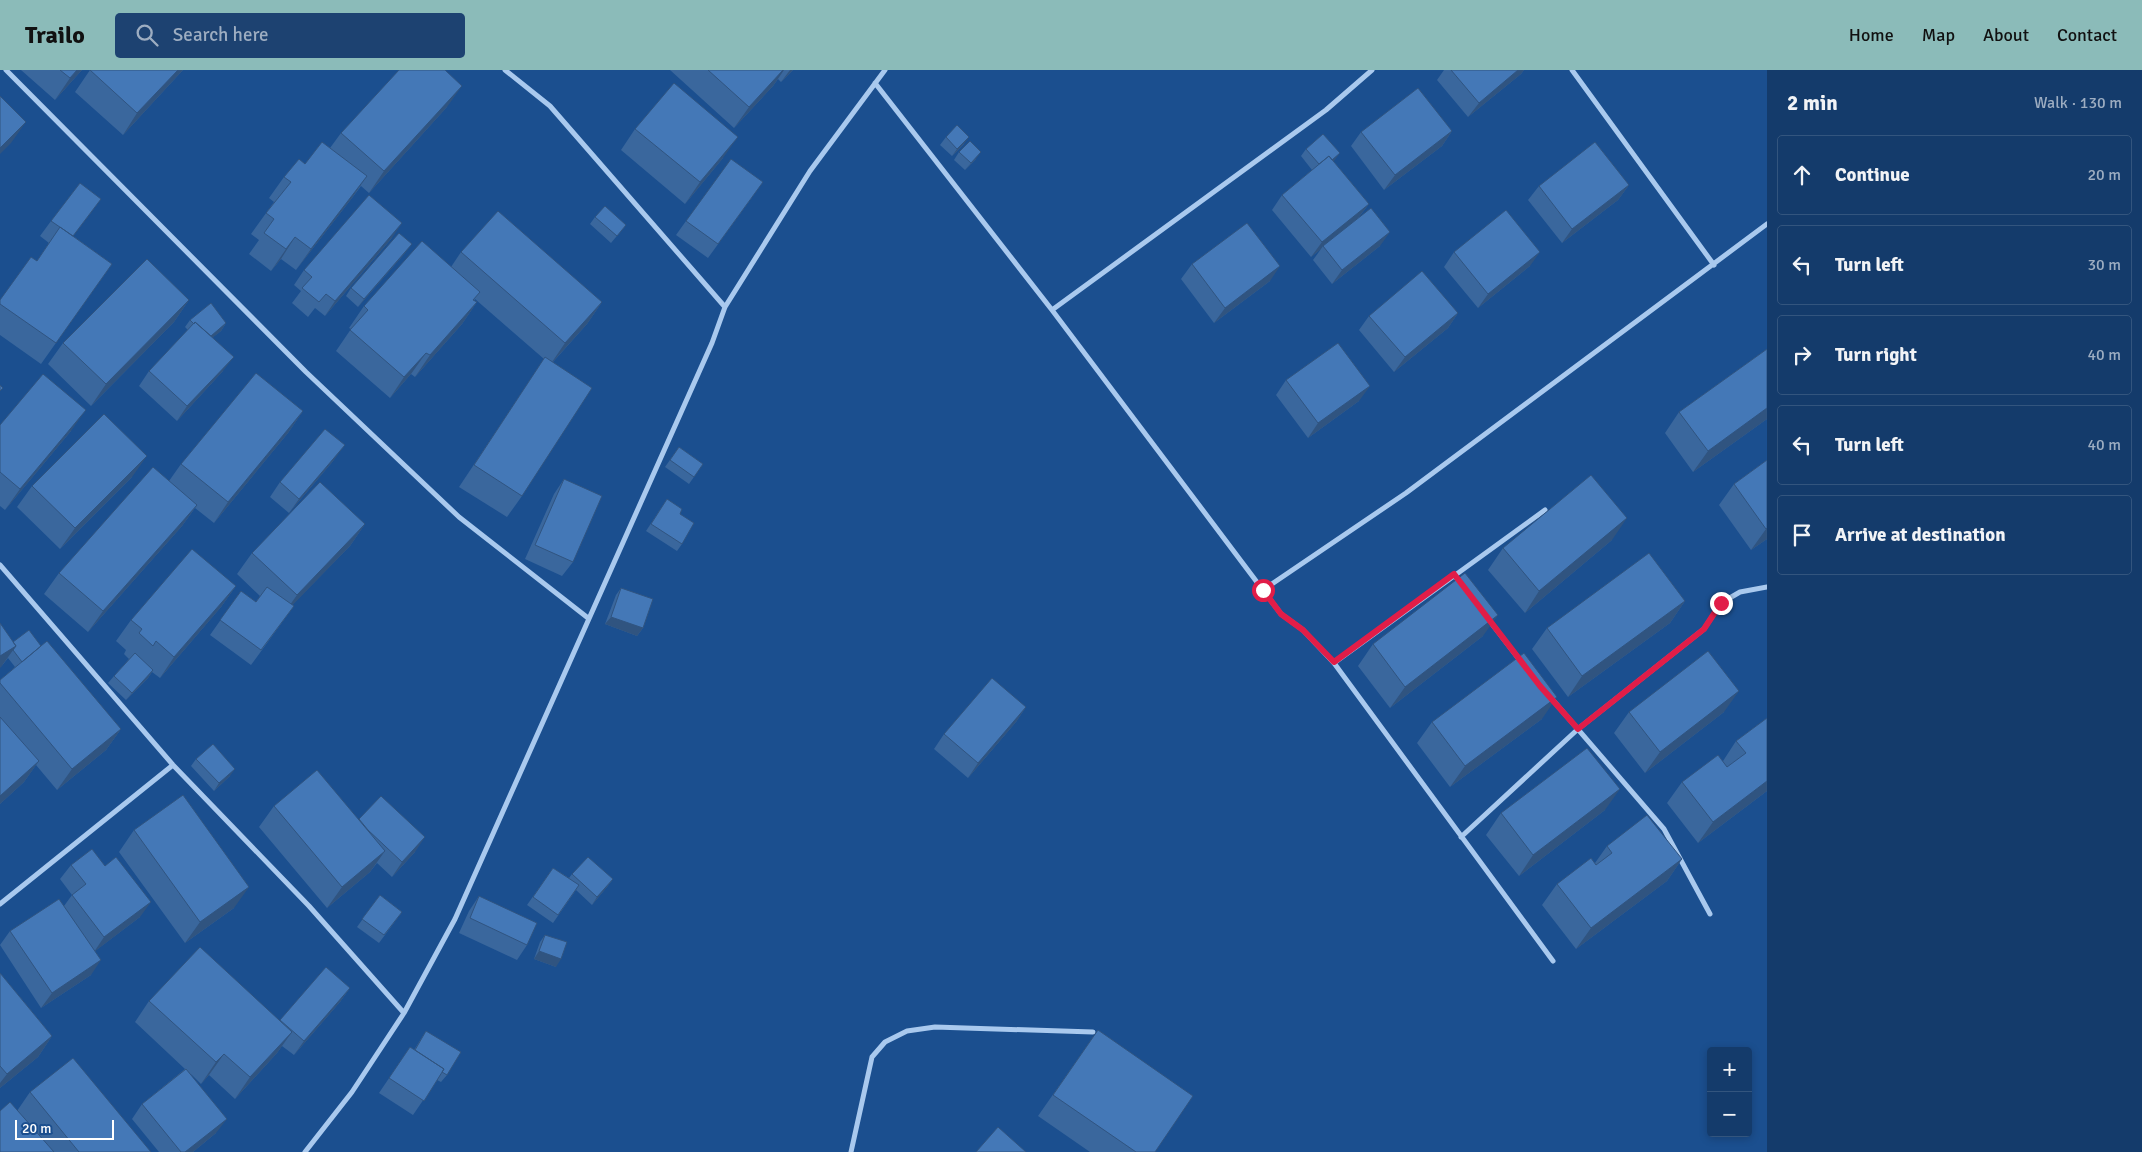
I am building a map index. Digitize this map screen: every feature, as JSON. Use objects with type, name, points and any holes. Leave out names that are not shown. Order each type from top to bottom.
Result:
[{"type":"street","points":[[6,70],[327,392],[459,517],[588,618]]},
{"type":"street","points":[[505,70],[550,106],[725,307]]},
{"type":"street","points":[[305,1152],[352,1092],[404,1013],[455,919],[712,344],[725,307],[810,171],[886,70]]},
{"type":"street","points":[[1052,310],[1326,110],[1372,70]]},
{"type":"street","points":[[1572,70],[1714,265]]},
{"type":"street","points":[[875,83],[1052,310],[1281,614],[1303,630],[1334,662],[1553,961]]},
{"type":"street","points":[[1263,590],[1406,493],[1549,384],[1714,265],[1767,224]]},
{"type":"street","points":[[1334,662],[1545,510]]},
{"type":"street","points":[[0,565],[173,765],[309,906],[404,1013]]},
{"type":"street","points":[[1454,574],[1466,590]]},
{"type":"street","points":[[1461,837],[1578,729],[1704,629],[1721,603],[1740,592],[1767,587]]},
{"type":"street","points":[[1483,612],[1529,672]]},
{"type":"street","points":[[1547,694],[1664,829],[1710,914]]},
{"type":"street","points":[[0,904],[173,765]]},
{"type":"street","points":[[851,1152],[872,1057],[885,1042],[907,1031],[935,1027],[1093,1032]]},
{"type":"building","points":[[60,70],[77,70],[70,78]]},
{"type":"building","points":[[90,70],[178,70],[137,113]]},
{"type":"building","points":[[399,70],[445,70],[462,86],[384,171],[341,133]]},
{"type":"building","points":[[708,70],[783,70],[749,107]]},
{"type":"building","points":[[1451,70],[1518,70],[1479,103]]},
{"type":"building","points":[[674,83],[738,137],[700,182],[635,129]]},
{"type":"building","points":[[1418,88],[1452,131],[1395,175],[1361,132]]},
{"type":"building","points":[[0,96],[26,122],[0,148]]},
{"type":"building","points":[[957,125],[969,137],[957,149],[946,137]]},
{"type":"building","points":[[1323,134],[1340,153],[1332,160],[1329,156],[1319,164],[1306,149]]},
{"type":"building","points":[[970,141],[981,152],[971,163],[959,152]]},
{"type":"building","points":[[322,142],[367,176],[311,249],[295,237],[286,249],[264,233],[274,219],[266,213],[291,182],[284,177],[299,159],[305,164]]},
{"type":"building","points":[[1595,142],[1629,185],[1572,229],[1539,186]]},
{"type":"building","points":[[1329,156],[1369,204],[1322,242],[1282,195]]},
{"type":"building","points":[[731,159],[763,182],[718,244],[686,221]]},
{"type":"building","points":[[80,183],[101,199],[73,236],[51,221]]},
{"type":"building","points":[[369,195],[402,223],[335,301],[326,294],[319,302],[302,288],[312,277],[304,270]]},
{"type":"building","points":[[605,206],[626,225],[617,236],[595,217]]},
{"type":"building","points":[[1371,208],[1390,232],[1342,270],[1323,246]]},
{"type":"building","points":[[1506,210],[1540,252],[1488,294],[1454,252]]},
{"type":"building","points":[[498,211],[602,302],[565,343],[461,252]]},
{"type":"building","points":[[1247,223],[1280,266],[1225,308],[1192,264]]},
{"type":"building","points":[[60,227],[112,264],[56,343],[0,304],[0,300],[31,257],[37,261]]},
{"type":"building","points":[[399,233],[412,244],[364,299],[351,288]]},
{"type":"building","points":[[422,241],[480,292],[473,300],[477,302],[430,355],[426,353],[404,377],[350,330],[368,310],[364,306]]},
{"type":"building","points":[[147,259],[189,300],[106,384],[63,343]]},
{"type":"building","points":[[1422,271],[1458,313],[1405,357],[1369,316]]},
{"type":"building","points":[[211,303],[226,323],[211,336],[190,320]]},
{"type":"building","points":[[195,322],[234,357],[187,406],[149,371]]},
{"type":"building","points":[[1338,343],[1370,386],[1318,423],[1286,380]]},
{"type":"building","points":[[1767,349],[1767,408],[1708,451],[1679,412]]},
{"type":"building","points":[[545,357],[592,388],[522,496],[474,465]]},
{"type":"building","points":[[256,373],[303,411],[228,502],[181,464]]},
{"type":"building","points":[[43,374],[86,410],[20,489],[0,472],[0,425]]},
{"type":"building","points":[[104,414],[147,456],[75,528],[32,486]]},
{"type":"building","points":[[325,429],[345,445],[299,499],[280,482]]},
{"type":"building","points":[[679,447],[703,464],[694,477],[670,460]]},
{"type":"building","points":[[1767,460],[1767,528],[1766,529],[1734,484]]},
{"type":"building","points":[[153,467],[197,505],[103,611],[59,573]]},
{"type":"building","points":[[1591,475],[1627,518],[1539,591],[1503,548]]},
{"type":"building","points":[[564,479],[602,496],[573,562],[535,545]]},
{"type":"building","points":[[320,482],[365,524],[297,595],[252,553]]},
{"type":"building","points":[[667,499],[682,509],[680,514],[694,523],[682,544],[651,524]]},
{"type":"building","points":[[192,549],[236,586],[174,657],[156,641],[153,646],[139,633],[142,629],[131,620]]},
{"type":"building","points":[[1649,553],[1685,601],[1582,676],[1547,628]]},
{"type":"building","points":[[1465,573],[1498,615],[1405,687],[1373,644]]},
{"type":"building","points":[[267,587],[294,606],[261,650],[220,620],[241,591],[256,602]]},
{"type":"building","points":[[621,588],[653,599],[643,628],[611,617]]},
{"type":"building","points":[[0,623],[16,646],[0,656]]},
{"type":"building","points":[[29,630],[41,646],[22,662],[13,650],[16,646],[13,642]]},
{"type":"building","points":[[47,641],[121,729],[72,769],[0,683],[0,680]]},
{"type":"building","points":[[1708,651],[1739,691],[1660,752],[1629,712]]},
{"type":"building","points":[[135,653],[153,670],[132,693],[114,676]]},
{"type":"building","points":[[1524,653],[1557,697],[1465,766],[1432,722]]},
{"type":"building","points":[[992,678],[1026,707],[978,763],[944,734]]},
{"type":"building","points":[[0,717],[39,761],[0,796]]},
{"type":"building","points":[[1767,718],[1767,781],[1713,822],[1682,782],[1718,755],[1727,767],[1746,753],[1736,741]]},
{"type":"building","points":[[213,744],[235,769],[219,783],[196,759]]},
{"type":"building","points":[[1587,748],[1620,789],[1533,855],[1501,813]]},
{"type":"building","points":[[317,770],[385,851],[342,887],[274,806]]},
{"type":"building","points":[[183,795],[249,887],[200,922],[134,830]]},
{"type":"building","points":[[381,796],[425,837],[402,862],[359,819]]},
{"type":"building","points":[[1647,815],[1682,859],[1591,928],[1557,884],[1591,858],[1596,865],[1612,853],[1607,846]]},
{"type":"building","points":[[92,849],[105,866],[116,857],[151,902],[104,937],[72,895],[86,884],[71,865]]},
{"type":"building","points":[[588,857],[613,879],[597,897],[572,874]]},
{"type":"building","points":[[553,868],[579,885],[558,915],[533,897]]},
{"type":"building","points":[[380,895],[402,912],[384,935],[362,919]]},
{"type":"building","points":[[479,896],[537,923],[527,945],[470,918]]},
{"type":"building","points":[[59,899],[101,960],[52,993],[10,931]]},
{"type":"building","points":[[545,935],[567,942],[561,959],[539,951]]},
{"type":"building","points":[[200,947],[292,1032],[250,1077],[224,1054],[216,1062],[149,1001]]},
{"type":"building","points":[[326,967],[350,988],[304,1041],[280,1020]]},
{"type":"building","points":[[0,973],[52,1036],[7,1074],[0,1066]]},
{"type":"building","points":[[1098,1030],[1193,1096],[1155,1152],[1136,1152],[1053,1095]]},
{"type":"building","points":[[426,1031],[461,1052],[447,1075],[442,1072],[444,1069],[415,1050]]},
{"type":"building","points":[[410,1047],[444,1069],[424,1101],[389,1078]]},
{"type":"building","points":[[73,1058],[151,1152],[79,1152],[30,1092]]},
{"type":"building","points":[[186,1069],[227,1119],[185,1152],[181,1152],[142,1104]]},
{"type":"building","points":[[10,1102],[54,1152],[0,1152],[0,1111]]},
{"type":"building","points":[[998,1127],[1026,1152],[976,1152]]},
{"type":"route","points":[[1263,590],[1281,614],[1303,630],[1334,662],[1454,574],[1540,686],[1578,729],[1704,629],[1721,603]]}]
